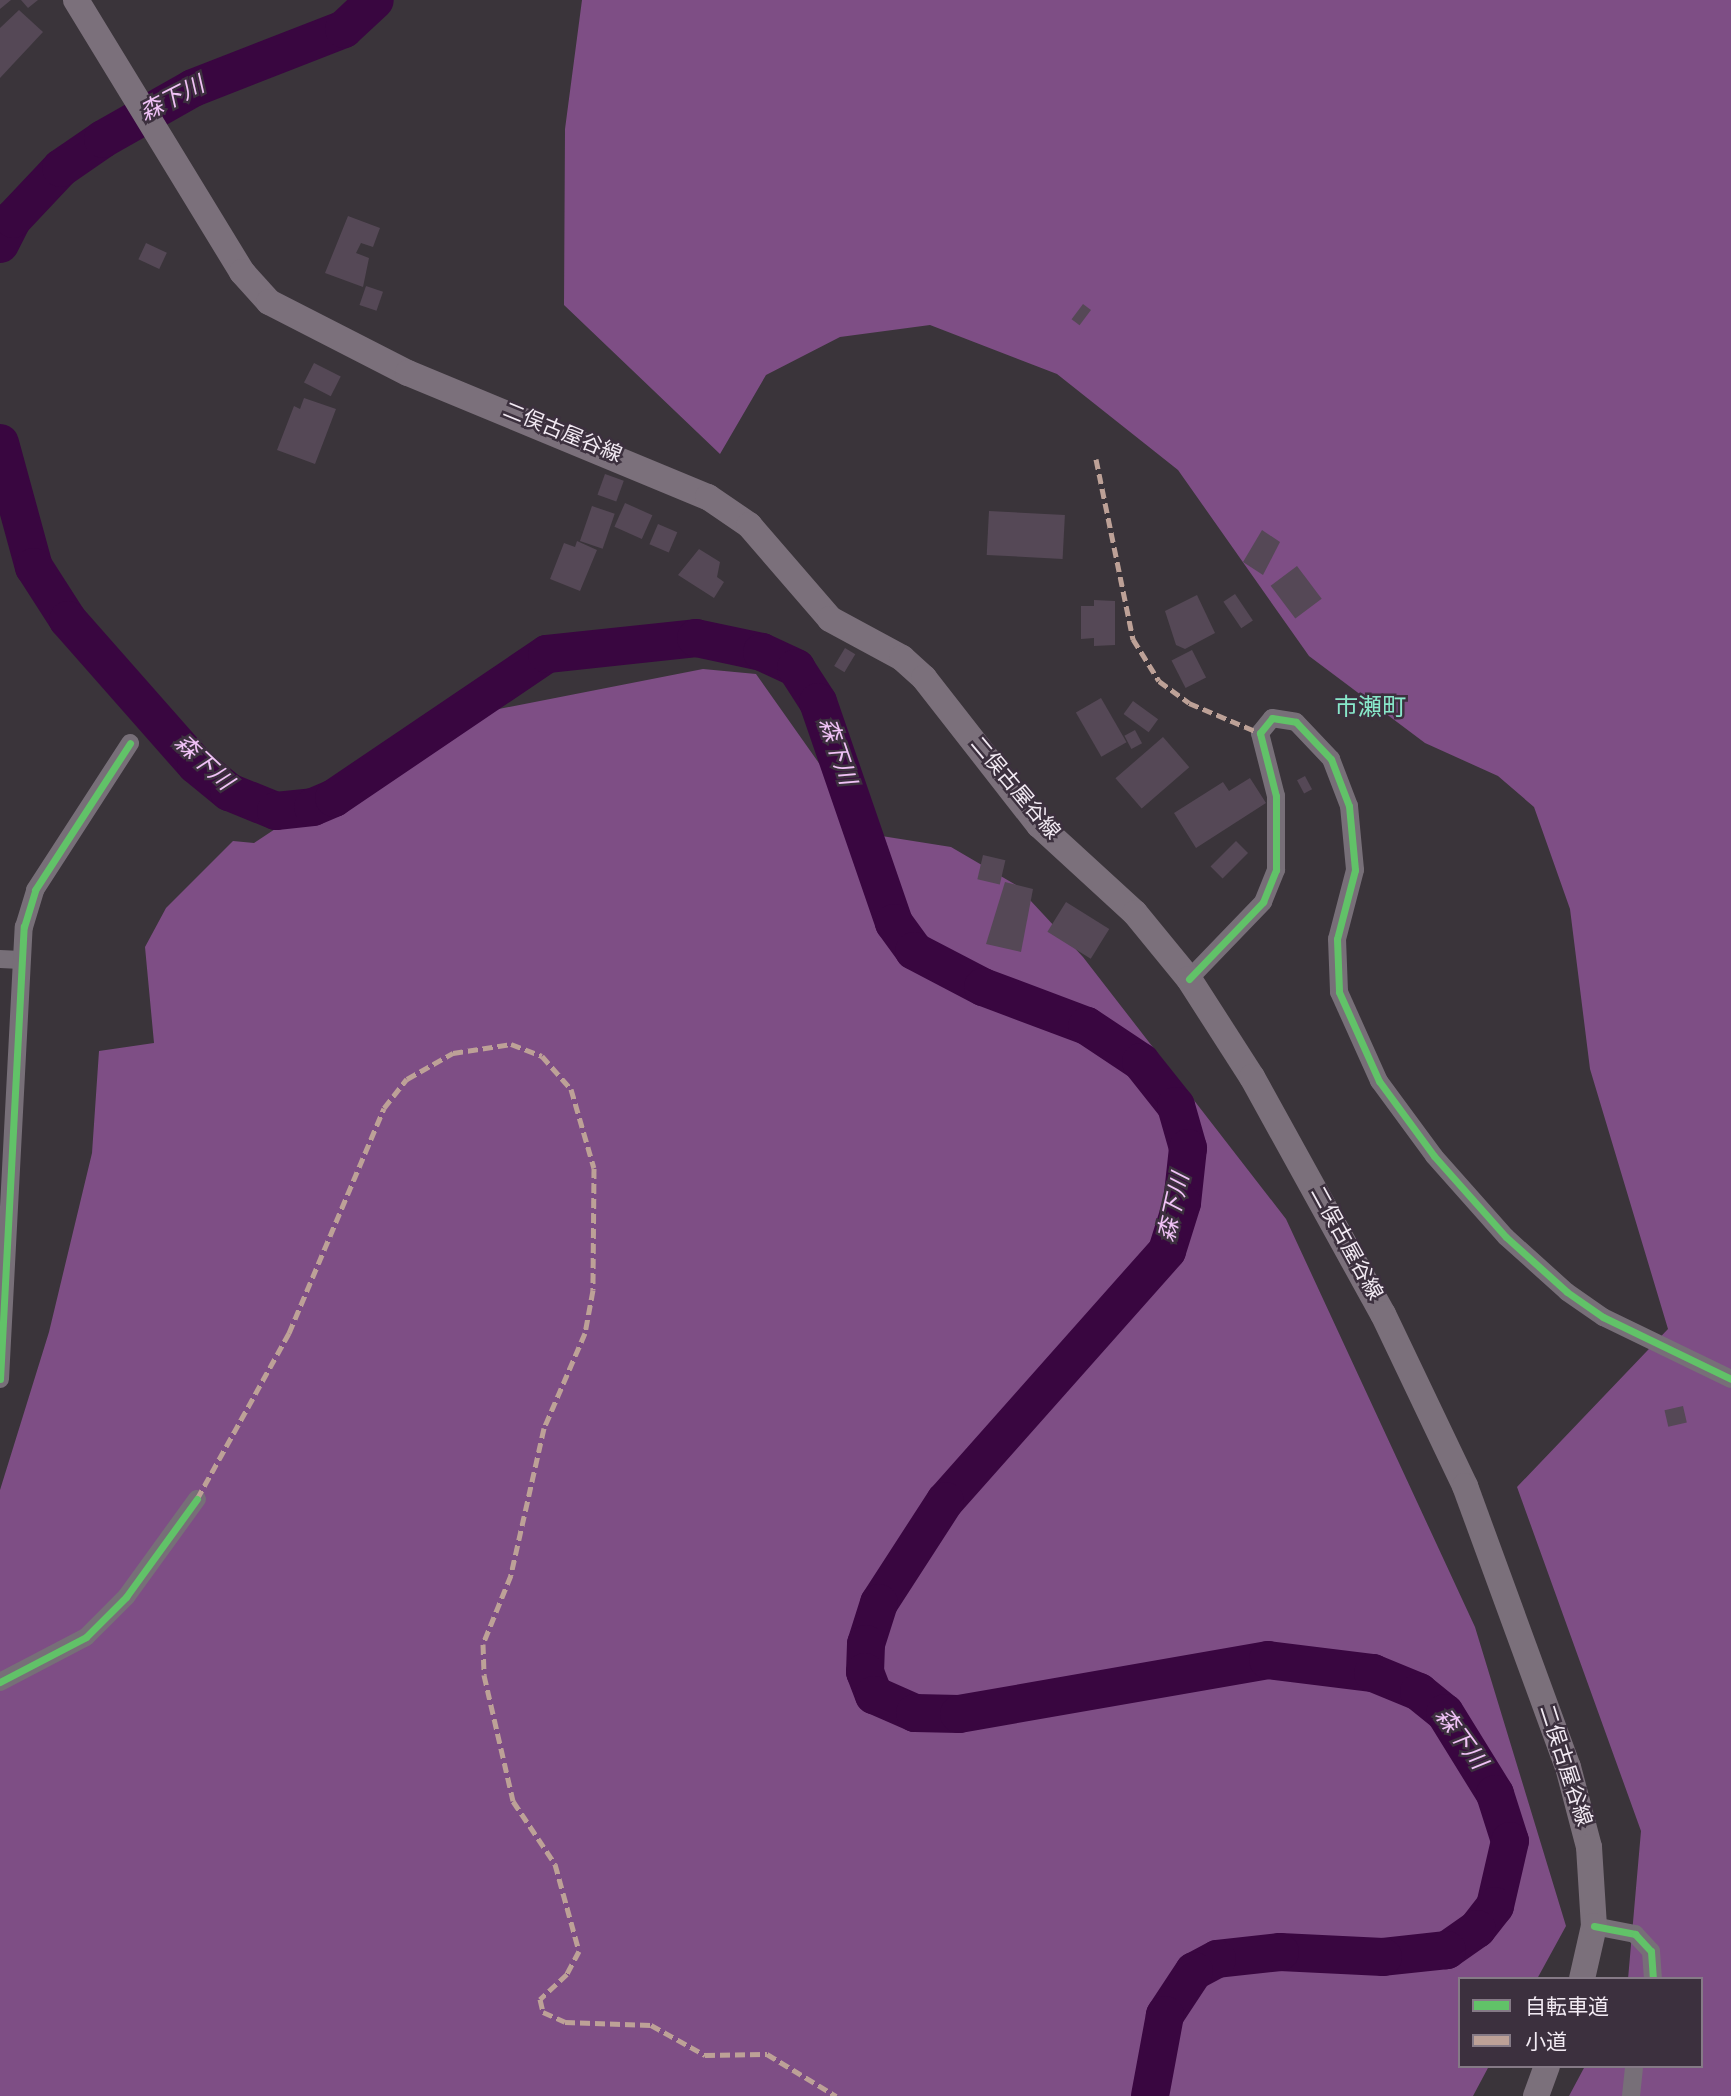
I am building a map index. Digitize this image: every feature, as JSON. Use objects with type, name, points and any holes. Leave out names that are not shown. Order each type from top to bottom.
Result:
[{"type":"main road","name":"二俣古屋谷線","points":[[76,0],[242,272],[269,302],[307,327],[685,486],[749,525],[830,619],[902,658],[923,678],[1039,825],[1135,913],[1189,979],[1252,1077],[1384,1314],[1465,1486],[1568,1767],[1589,1847],[1594,1926],[1582,1977]]},
{"type":"main road","points":[[1536,2096],[1546,2068]]},
{"type":"street","points":[[1189,979],[1263,902],[1276,870],[1276,796],[1260,733],[1272,718],[1296,722],[1331,759],[1349,806],[1355,870],[1337,939],[1339,992],[1379,1081],[1452,1176],[1567,1292],[1603,1317],[1731,1379]]},
{"type":"street","points":[[0,1379],[21,960],[34,890],[130,743]]},
{"type":"street","points":[[0,959],[21,960]]},
{"type":"street","points":[[0,1682],[86,1637],[126,1597],[197,1499]]},
{"type":"street","points":[[1594,1926],[1635,1934],[1651,1951],[1653,1977]]},
{"type":"street","points":[[1631,2096],[1634,2068]]},
{"type":"shaded area","points":[[582,0],[1731,0],[1731,2096],[1569,2096],[1584,2068],[1703,2068],[1703,1977],[1628,1977],[1641,1831],[1517,1487],[1668,1329],[1590,1069],[1570,909],[1534,807],[1498,776],[1425,743],[1309,656],[1178,470],[1057,374],[930,325],[840,337],[766,375],[720,454],[564,305],[565,129]]},
{"type":"shaded area","points":[[703,669],[756,674],[869,834],[951,847],[1016,885],[1083,957],[1286,1219],[1475,1627],[1566,1926],[1538,1977],[1458,1977],[1458,2068],[1488,2068],[1473,2096],[0,2096],[0,1490],[49,1332],[92,1153],[99,1051],[154,1043],[145,947],[166,908],[233,841],[254,843],[438,721]]},
{"type":"building","points":[[0,0],[11,0],[0,9]]},
{"type":"building","points":[[21,0],[38,0],[28,8]]},
{"type":"building","points":[[19,10],[43,32],[0,78],[0,28]]},
{"type":"building","points":[[348,216],[380,228],[373,247],[361,243],[356,253],[369,258],[363,287],[325,273]]},
{"type":"building","points":[[146,243],[167,253],[159,269],[138,259]]},
{"type":"building","points":[[366,286],[383,292],[377,311],[359,305]]},
{"type":"building","points":[[1083,304],[1091,310],[1080,325],[1072,319]]},
{"type":"building","points":[[314,363],[341,377],[331,396],[304,383]]},
{"type":"building","points":[[304,398],[336,409],[315,464],[277,450],[294,406],[300,409]]},
{"type":"building","points":[[605,474],[624,481],[616,502],[597,495]]},
{"type":"building","points":[[625,503],[652,515],[642,539],[614,527]]},
{"type":"building","points":[[592,506],[615,514],[603,549],[580,541]]},
{"type":"building","points":[[989,511],[1065,515],[1063,559],[987,555]]},
{"type":"building","points":[[658,524],[677,532],[669,552],[649,544]]},
{"type":"building","points":[[1262,530],[1280,542],[1263,575],[1243,562]]},
{"type":"building","points":[[577,541],[597,550],[580,591],[550,579],[564,543],[575,547]]},
{"type":"building","points":[[699,549],[720,562],[717,577],[724,582],[714,598],[678,575]]},
{"type":"building","points":[[1297,566],[1322,599],[1295,619],[1271,586]]},
{"type":"building","points":[[1235,594],[1253,621],[1241,628],[1223,602]]},
{"type":"building","points":[[1197,595],[1215,633],[1185,649],[1176,645],[1165,611]]},
{"type":"building","points":[[1094,600],[1115,601],[1115,645],[1094,646],[1094,638],[1081,639],[1081,606],[1094,606]]},
{"type":"building","points":[[845,648],[855,654],[844,672],[834,666]]},
{"type":"building","points":[[1192,650],[1206,678],[1186,688],[1172,660]]},
{"type":"building","points":[[1101,698],[1126,742],[1101,757],[1076,712]]},
{"type":"building","points":[[1133,701],[1158,719],[1149,732],[1124,714]]},
{"type":"building","points":[[1135,730],[1142,743],[1131,749],[1124,736]]},
{"type":"building","points":[[1163,737],[1189,767],[1142,809],[1115,778]]},
{"type":"building","points":[[1305,776],[1312,789],[1304,793],[1297,780]]},
{"type":"building","points":[[1250,778],[1266,803],[1196,848],[1174,813],[1223,782],[1229,791]]},
{"type":"building","points":[[1236,841],[1248,853],[1223,878],[1211,866]]},
{"type":"building","points":[[983,855],[1005,860],[1000,885],[977,879]]},
{"type":"building","points":[[1005,882],[1033,889],[1021,952],[986,944]]},
{"type":"building","points":[[1066,902],[1109,929],[1091,959],[1047,932]]},
{"type":"building","points":[[1683,1406],[1687,1423],[1668,1427],[1664,1410]]},
{"type":"waterway","name":"森下川","points":[[0,244],[13,219],[61,168],[103,139],[193,88],[344,29],[375,0]]},
{"type":"waterway","name":"森下川","points":[[0,443],[34,567],[68,620],[196,765],[229,792],[276,811],[313,807],[334,798],[547,654],[696,638],[762,652],[796,668],[818,702],[894,923],[914,951],[983,987],[1087,1026],[1141,1062],[1176,1106],[1188,1148],[1182,1203],[1167,1251],[945,1501],[879,1603],[866,1644],[865,1672],[874,1695],[915,1713],[959,1714],[1268,1660],[1373,1673],[1419,1692],[1445,1713],[1495,1794],[1510,1841],[1495,1906],[1477,1929],[1447,1950],[1383,1957],[1280,1952],[1217,1959],[1194,1971],[1165,2015],[1150,2096]]},
{"type":"marked path","points":[[1096,459],[1133,639],[1159,681],[1189,703],[1260,733]]},
{"type":"marked path","points":[[197,1499],[289,1333],[384,1108],[407,1079],[453,1053],[511,1044],[542,1056],[571,1089],[594,1168],[593,1290],[585,1333],[544,1428],[511,1575],[483,1644],[484,1675],[513,1801],[555,1864],[579,1951],[567,1974],[540,1999],[543,2012],[565,2022],[651,2025],[705,2055],[767,2054],[836,2096]]},
{"type":"cycle path","points":[[1189,979],[1263,902],[1276,870],[1276,796],[1260,733],[1272,718],[1296,722],[1331,759],[1349,806],[1355,870],[1337,939],[1339,992],[1379,1081],[1434,1156],[1506,1237],[1567,1292],[1603,1317],[1731,1379]]},
{"type":"cycle path","points":[[0,1379],[24,927],[35,890],[130,743]]},
{"type":"cycle path","points":[[0,1682],[86,1637],[126,1597],[197,1499]]},
{"type":"cycle path","points":[[1594,1926],[1635,1934],[1651,1951],[1653,1977]]},
{"type":"district","name":"市瀬町","points":[[1370,710]]}]
